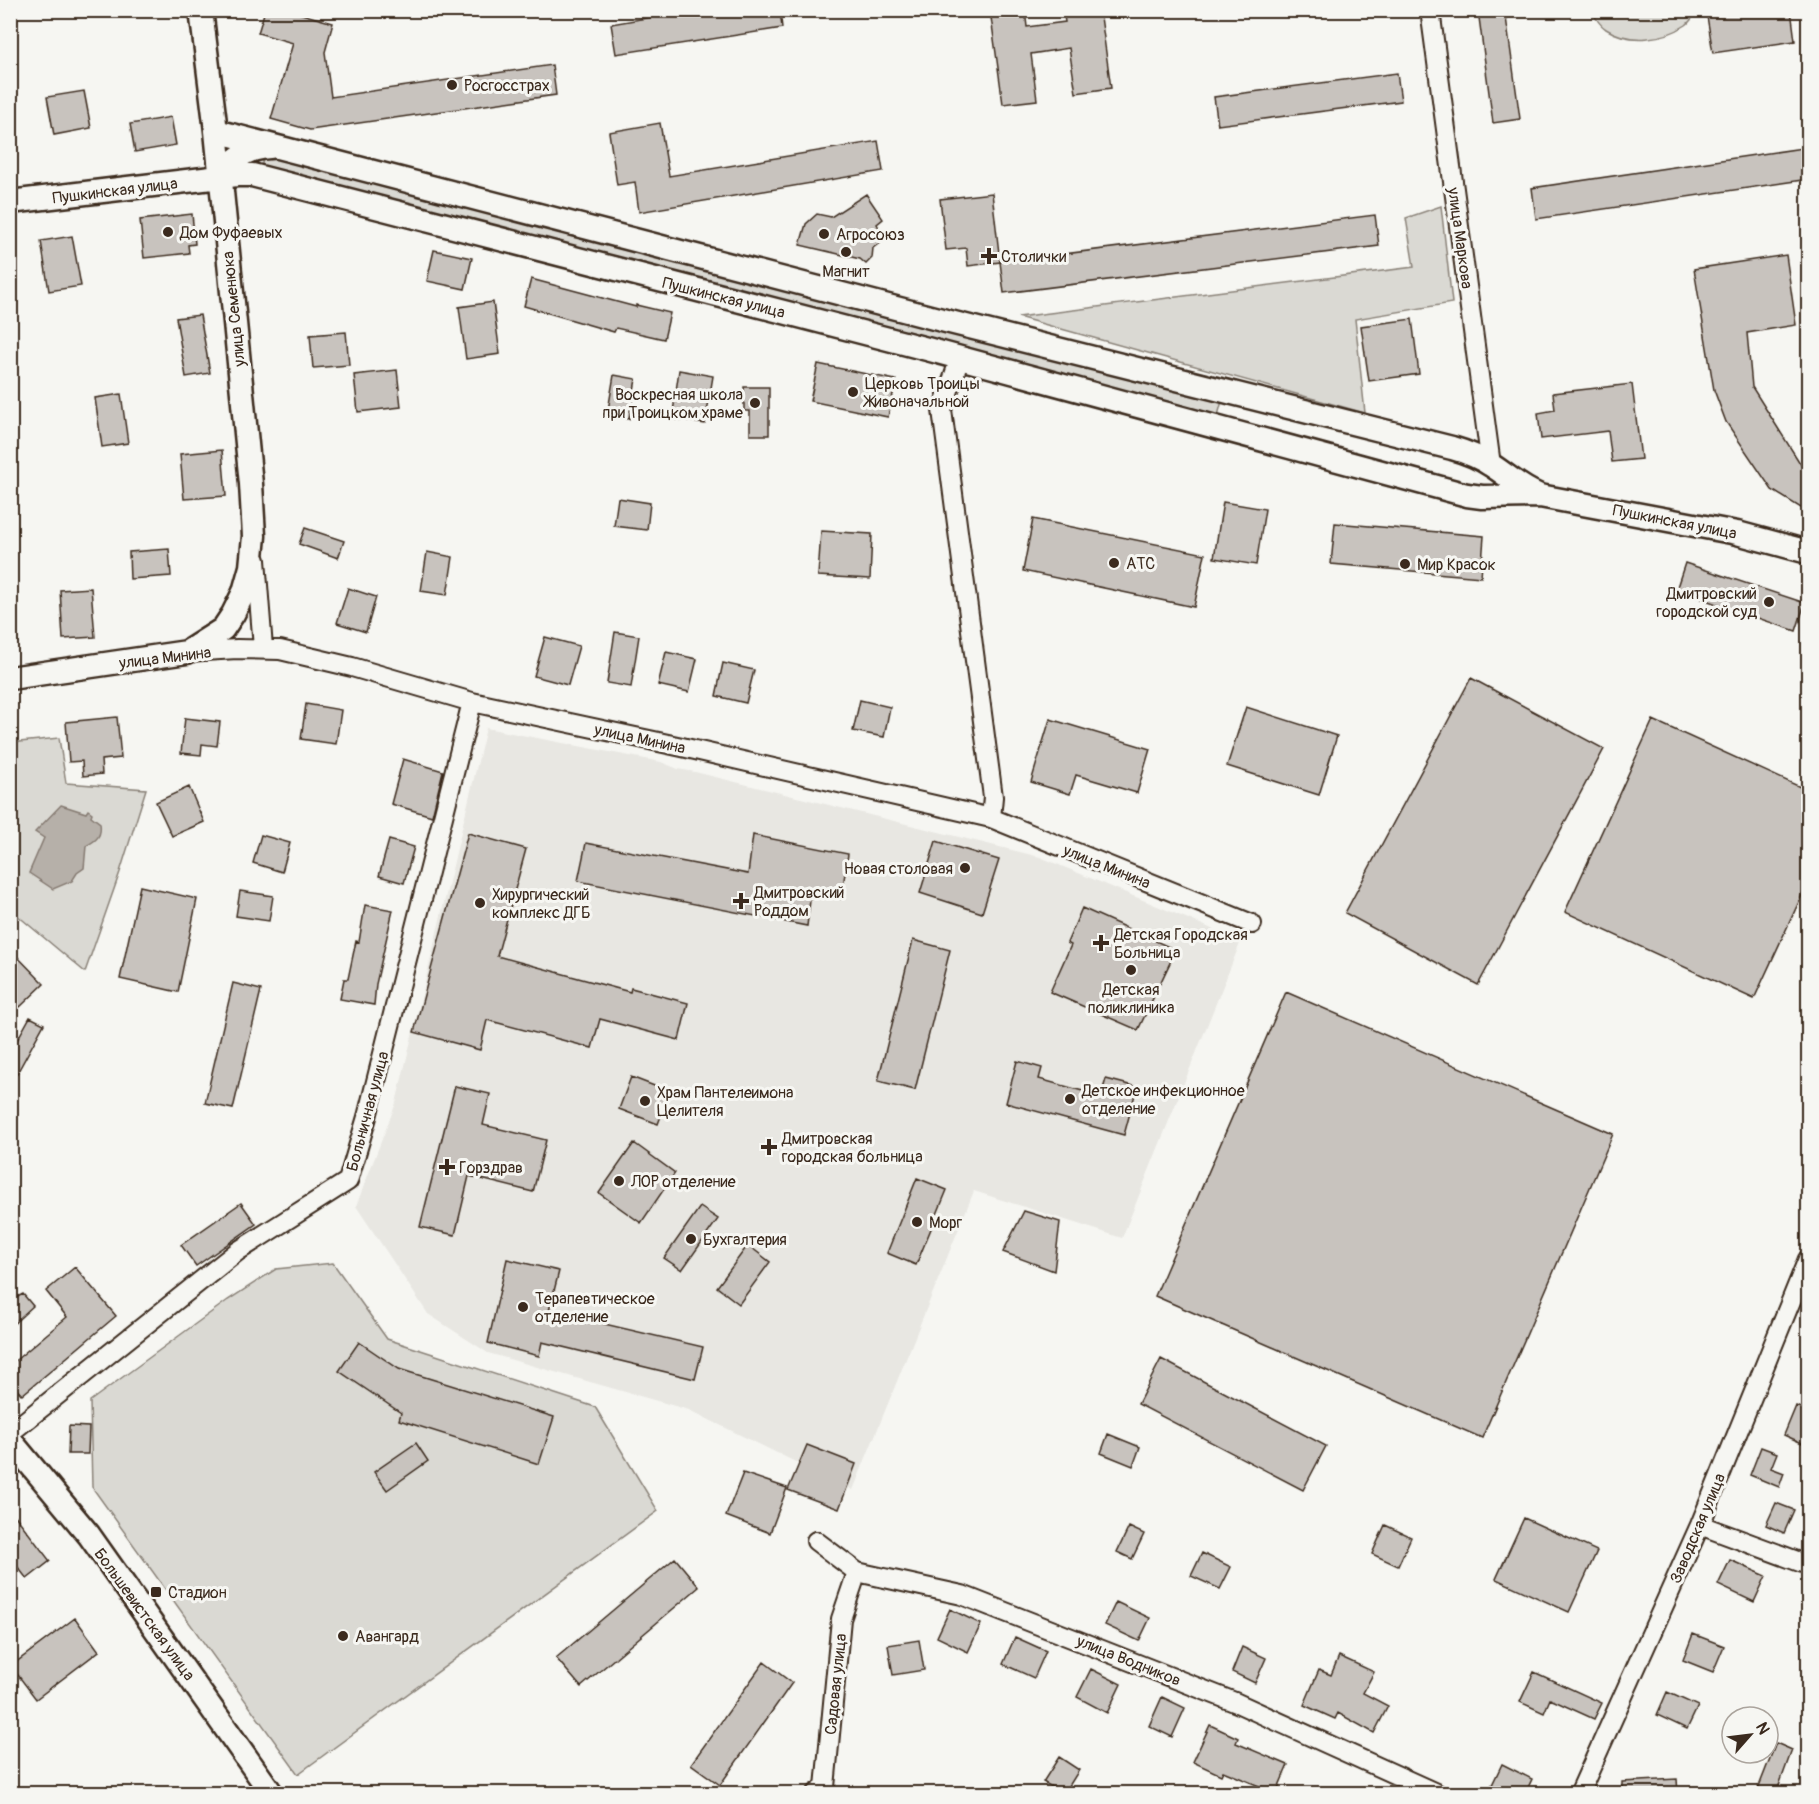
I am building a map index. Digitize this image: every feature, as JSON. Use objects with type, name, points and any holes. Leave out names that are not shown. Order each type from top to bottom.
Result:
[{"type":"main road","name":"улица Семенюка","points":[[187,652],[223,629],[233,614],[244,592],[251,567],[254,536],[251,484],[216,131],[201,10]]},
{"type":"main road","name":"Пушкинская улица","points":[[216,131],[923,315],[1452,448],[1466,452],[1491,465],[1526,490],[1540,496]]},
{"type":"main road","name":"Пушкинская улица","points":[[220,177],[231,162],[241,155],[252,149],[274,146]]},
{"type":"main road","name":"Пушкинская улица","points":[[10,202],[252,175],[960,358],[1467,495],[1540,496],[1737,533],[1809,552]]},
{"type":"main road","points":[[1227,430],[1238,394]]},
{"type":"main road","points":[[1482,497],[1491,465]]},
{"type":"main road","name":"улица Минина","points":[[10,678],[187,652]]},
{"type":"main road","name":"Большевистская улица","points":[[10,1440],[89,1535],[272,1794]]},
{"type":"street","name":"улица Маркова","points":[[1430,10],[1491,465]]},
{"type":"street","points":[[960,358],[942,410],[993,797],[991,818]]},
{"type":"street","name":"улица Семенюка","points":[[254,536],[263,648]]},
{"type":"street","name":"улица Минина","points":[[187,652],[263,648],[280,650],[352,667],[472,702],[682,747],[991,818],[1252,924]]},
{"type":"street","name":"Больничная улица","points":[[10,1433],[238,1251],[348,1181],[367,1117],[472,702]]},
{"type":"street","name":"Заводская улица","points":[[1579,1794],[1700,1525],[1809,1259]]},
{"type":"street","points":[[1700,1525],[1809,1565]]},
{"type":"street","name":"улица Водников","points":[[816,1541],[857,1572],[962,1594],[1236,1703],[1438,1794]]},
{"type":"street","name":"Садовая улица","points":[[816,1794],[825,1787],[842,1619],[857,1572]]},
{"type":"shaded area","points":[[1592,11],[1698,11],[1688,23],[1677,30],[1657,37],[1636,38],[1615,34],[1606,29]]},
{"type":"shaded area","points":[[265,150],[1222,401],[1217,419],[261,168]]},
{"type":"shaded area","points":[[1441,206],[1452,303],[1355,319],[1365,413],[1018,317],[1414,267],[1406,218]]},
{"type":"shaded area","name":"Дмитровская городская больница","points":[[486,728],[661,762],[678,769],[1040,857],[1241,941],[1122,1238],[974,1191],[853,1490],[689,1410],[488,1353],[428,1314],[356,1206],[396,1103]]},
{"type":"shaded area","points":[[59,738],[66,783],[146,789],[85,972],[11,910],[10,743]]},
{"type":"shaded area","points":[[61,805],[86,813],[88,810],[92,813],[91,816],[100,823],[100,831],[96,840],[86,846],[84,868],[72,881],[53,889],[29,873],[44,838],[35,832]]},
{"type":"shaded area","name":"Авангард","points":[[333,1263],[387,1339],[595,1407],[658,1511],[298,1774],[92,1487],[90,1401],[228,1300],[276,1269]]},
{"type":"building","points":[[265,10],[288,10],[333,23],[325,52],[331,97],[552,65],[556,95],[310,130],[271,119],[293,43],[258,33]]},
{"type":"building","points":[[693,10],[780,10],[782,28],[616,54],[611,24]]},
{"type":"building","points":[[990,10],[1025,10],[1027,27],[1065,22],[1063,10],[1100,10],[1111,88],[1076,93],[1069,48],[1031,54],[1037,100],[1003,104]]},
{"type":"building","points":[[1478,10],[1505,10],[1520,119],[1493,123]]},
{"type":"building","points":[[1706,10],[1791,10],[1795,41],[1713,53]]},
{"type":"building","points":[[1397,73],[1401,101],[1218,125],[1214,97]]},
{"type":"building","points":[[84,91],[91,128],[54,135],[47,97]]},
{"type":"building","points":[[171,117],[176,145],[135,152],[130,124]]},
{"type":"building","points":[[660,123],[669,176],[878,141],[883,171],[639,212],[635,182],[617,185],[609,132]]},
{"type":"building","points":[[1809,147],[1809,179],[1536,219],[1532,188]]},
{"type":"building","points":[[992,193],[1000,262],[968,266],[966,248],[946,250],[940,199]]},
{"type":"building","points":[[866,194],[883,219],[877,224],[885,239],[873,248],[872,258],[866,264],[860,259],[800,245],[806,224],[817,214],[831,217]]},
{"type":"building","name":"Дом Фуфаевых","points":[[192,214],[195,244],[188,245],[189,253],[144,258],[140,220]]},
{"type":"building","points":[[1375,215],[1379,246],[1004,293],[1000,262]]},
{"type":"building","points":[[72,236],[81,286],[49,291],[41,241]]},
{"type":"building","points":[[434,250],[472,258],[465,289],[427,281]]},
{"type":"building","points":[[1786,255],[1796,325],[1747,333],[1752,387],[1805,471],[1809,472],[1809,513],[1772,490],[1726,422],[1714,390],[1694,269]]},
{"type":"building","points":[[531,279],[636,307],[636,305],[670,313],[664,339],[616,328],[614,332],[524,306]]},
{"type":"building","points":[[493,302],[500,354],[466,359],[459,307]]},
{"type":"building","points":[[200,315],[210,373],[186,377],[176,318]]},
{"type":"building","points":[[1412,319],[1419,374],[1369,381],[1361,326]]},
{"type":"building","points":[[346,332],[349,365],[313,368],[310,335]]},
{"type":"building","name":"Церковь Троицы Живоначальной","points":[[818,364],[896,380],[888,417],[810,401]]},
{"type":"building","points":[[397,370],[401,407],[358,412],[354,375]]},
{"type":"building","points":[[679,370],[713,376],[705,424],[672,419]]},
{"type":"building","points":[[614,375],[636,379],[629,419],[607,416]]},
{"type":"building","points":[[1632,384],[1641,459],[1612,462],[1608,431],[1541,439],[1538,413],[1555,410],[1553,393]]},
{"type":"building","points":[[744,387],[769,387],[769,435],[750,435],[750,411],[744,411]]},
{"type":"building","points":[[121,394],[128,443],[102,447],[95,398]]},
{"type":"building","points":[[222,450],[226,496],[184,499],[180,454]]},
{"type":"building","points":[[618,498],[650,503],[647,530],[614,526]]},
{"type":"building","points":[[1223,502],[1265,509],[1256,565],[1214,558]]},
{"type":"building","name":"АТС","points":[[1033,519],[1205,554],[1194,607],[1023,571]]},
{"type":"building","points":[[1335,523],[1484,536],[1481,577],[1331,564]]},
{"type":"building","points":[[305,528],[344,541],[338,558],[299,544]]},
{"type":"building","points":[[821,531],[872,534],[870,579],[818,576]]},
{"type":"building","points":[[169,549],[171,576],[130,579],[129,552]]},
{"type":"building","points":[[427,552],[453,557],[447,595],[421,591]]},
{"type":"building","points":[[1685,563],[1805,603],[1796,631],[1676,590]]},
{"type":"building","points":[[91,588],[95,637],[63,639],[60,590]]},
{"type":"building","points":[[348,588],[376,597],[366,632],[337,623]]},
{"type":"building","points":[[615,632],[639,636],[631,687],[607,683]]},
{"type":"building","points":[[545,637],[579,646],[568,685],[534,676]]},
{"type":"building","points":[[666,652],[697,659],[689,692],[658,685]]},
{"type":"building","points":[[723,663],[754,670],[746,703],[716,696]]},
{"type":"building","points":[[1471,678],[1604,749],[1478,985],[1345,913]]},
{"type":"building","points":[[860,700],[890,707],[884,737],[853,731]]},
{"type":"building","points":[[306,704],[341,710],[336,744],[301,739]]},
{"type":"building","points":[[1246,707],[1337,736],[1319,795],[1227,766]]},
{"type":"building","points":[[117,717],[121,758],[101,760],[102,774],[83,776],[82,761],[69,762],[66,722]]},
{"type":"building","points":[[185,718],[220,722],[217,746],[202,744],[201,755],[181,753]]},
{"type":"building","points":[[1050,719],[1150,749],[1137,793],[1076,775],[1070,794],[1031,782]]},
{"type":"building","points":[[1653,720],[1809,791],[1809,880],[1754,999],[1565,912]]},
{"type":"building","points":[[403,759],[443,771],[432,816],[391,804]]},
{"type":"building","points":[[189,787],[204,822],[172,836],[156,802]]},
{"type":"building","name":"Хирургический комплекс ДГБ","points":[[468,833],[526,849],[497,956],[630,992],[631,988],[688,1003],[679,1040],[600,1019],[592,1048],[487,1020],[480,1050],[414,1032]]},
{"type":"building","points":[[261,835],[290,843],[282,872],[253,863]]},
{"type":"building","points":[[753,835],[848,854],[841,899],[811,892],[807,926],[578,881],[586,843],[748,874]]},
{"type":"building","points":[[389,840],[414,847],[404,883],[379,876]]},
{"type":"building","points":[[936,841],[999,860],[982,913],[920,893]]},
{"type":"building","points":[[140,886],[197,899],[178,992],[120,979]]},
{"type":"building","points":[[240,891],[273,896],[269,921],[236,916]]},
{"type":"building","points":[[365,905],[393,910],[376,984],[374,1005],[340,999],[344,979],[348,979],[356,941],[359,942]]},
{"type":"building","name":"Детская поликлиника","points":[[1082,908],[1176,950],[1138,1030],[1050,992],[1071,945],[1067,943]]},
{"type":"building","points":[[913,940],[950,950],[915,1090],[878,1081]]},
{"type":"building","points":[[10,949],[44,984],[20,1007],[10,997]]},
{"type":"building","points":[[233,983],[261,990],[233,1109],[205,1103]]},
{"type":"building","points":[[1286,992],[1613,1134],[1482,1438],[1155,1296]]},
{"type":"building","points":[[30,1017],[44,1024],[10,1086],[10,1053]]},
{"type":"building","name":"Детское инфекционное отделение","points":[[1017,1061],[1042,1068],[1039,1079],[1101,1096],[1106,1079],[1137,1087],[1124,1135],[1006,1103]]},
{"type":"building","name":"Храм Пантелеимона Целителя","points":[[631,1077],[670,1092],[658,1124],[619,1109]]},
{"type":"building","points":[[455,1086],[490,1094],[483,1125],[546,1140],[533,1192],[469,1176],[455,1235],[420,1227]]},
{"type":"building","name":"ЛОР отделение","points":[[634,1143],[675,1173],[641,1223],[599,1193]]},
{"type":"building","name":"Морг","points":[[917,1178],[947,1190],[916,1265],[887,1253]]},
{"type":"building","points":[[241,1203],[256,1224],[196,1266],[181,1245]]},
{"type":"building","name":"Бухгалтерия","points":[[700,1207],[718,1219],[682,1270],[664,1258]]},
{"type":"building","points":[[1024,1211],[1060,1222],[1054,1271],[1003,1252]]},
{"type":"building","points":[[748,1245],[770,1262],[739,1304],[717,1287]]},
{"type":"building","points":[[507,1259],[559,1271],[549,1311],[703,1347],[695,1379],[542,1342],[539,1356],[488,1343]]},
{"type":"building","points":[[75,1267],[116,1316],[22,1395],[10,1382],[10,1365],[67,1317],[46,1291]]},
{"type":"building","points":[[23,1294],[33,1306],[10,1327],[10,1301]]},
{"type":"building","points":[[359,1342],[399,1369],[554,1417],[539,1464],[399,1420],[401,1413],[339,1371]]},
{"type":"building","points":[[1161,1359],[1326,1446],[1303,1490],[1138,1404]]},
{"type":"building","points":[[1796,1406],[1809,1412],[1809,1446],[1784,1435]]},
{"type":"building","points":[[69,1426],[89,1427],[88,1454],[68,1454]]},
{"type":"building","points":[[1108,1434],[1140,1447],[1133,1466],[1101,1453]]},
{"type":"building","points":[[416,1443],[428,1461],[387,1490],[374,1472]]},
{"type":"building","points":[[807,1445],[856,1464],[839,1509],[788,1490]]},
{"type":"building","points":[[1761,1447],[1777,1453],[1771,1468],[1784,1473],[1779,1487],[1750,1475]]},
{"type":"building","points":[[743,1473],[787,1488],[770,1533],[726,1516]]},
{"type":"building","points":[[1776,1503],[1794,1510],[1784,1533],[1766,1525]]},
{"type":"building","points":[[10,1509],[50,1561],[27,1579],[10,1557]]},
{"type":"building","points":[[1524,1518],[1597,1551],[1569,1612],[1496,1579]]},
{"type":"building","points":[[1385,1525],[1411,1537],[1398,1566],[1372,1554]]},
{"type":"building","points":[[1129,1527],[1144,1534],[1132,1559],[1117,1552]]},
{"type":"building","points":[[1202,1553],[1231,1567],[1220,1589],[1191,1576]]},
{"type":"building","points":[[675,1558],[699,1587],[581,1687],[556,1658]]},
{"type":"building","points":[[1730,1560],[1766,1576],[1754,1602],[1718,1585]]},
{"type":"building","points":[[1116,1602],[1150,1618],[1139,1641],[1105,1625]]},
{"type":"building","points":[[950,1609],[981,1624],[968,1652],[937,1637]]},
{"type":"building","points":[[75,1618],[99,1651],[36,1699],[11,1666]]},
{"type":"building","points":[[1693,1634],[1724,1646],[1713,1672],[1683,1660]]},
{"type":"building","points":[[1015,1637],[1046,1651],[1034,1678],[1003,1664]]},
{"type":"building","points":[[919,1640],[924,1670],[893,1675],[888,1645]]},
{"type":"building","points":[[1242,1647],[1266,1658],[1255,1683],[1232,1672]]},
{"type":"building","points":[[1339,1656],[1374,1672],[1363,1693],[1388,1706],[1374,1733],[1338,1713],[1335,1719],[1304,1705],[1319,1670],[1331,1675]]},
{"type":"building","points":[[764,1662],[792,1683],[720,1785],[691,1764]]},
{"type":"building","points":[[1091,1669],[1121,1684],[1107,1713],[1077,1697]]},
{"type":"building","points":[[1534,1672],[1602,1703],[1594,1719],[1550,1699],[1544,1713],[1520,1702]]},
{"type":"building","points":[[1667,1692],[1698,1706],[1687,1729],[1657,1715]]},
{"type":"building","points":[[1162,1697],[1185,1708],[1172,1737],[1149,1726]]},
{"type":"building","points":[[1210,1725],[1238,1738],[1236,1743],[1288,1765],[1276,1793],[1223,1771],[1221,1775],[1193,1762]]},
{"type":"building","points":[[1780,1745],[1792,1750],[1776,1794],[1756,1794],[1767,1765],[1780,1765]]},
{"type":"building","points":[[1059,1757],[1079,1770],[1064,1794],[1043,1782]]},
{"type":"building","points":[[1502,1764],[1532,1779],[1525,1794],[1500,1794],[1490,1789]]},
{"type":"building","points":[[1677,1779],[1678,1794],[1622,1794],[1622,1782]]},
{"type":"place","name":"Росгосстрах","points":[[452,85]]},
{"type":"place","name":"Дом Фуфаевых","points":[[168,232]]},
{"type":"place","name":"Агросоюз","points":[[824,234]]},
{"type":"place","name":"Магнит","points":[[846,252]]},
{"type":"place","name":"Столички","points":[[989,256]]},
{"type":"place","name":"Церковь Троицы Живоначальной","points":[[853,392]]},
{"type":"place","name":"Воскресная школа при Троицком храме","points":[[755,403]]},
{"type":"place","name":"АТС","points":[[1114,563]]},
{"type":"place","name":"Мир Красок","points":[[1405,564]]},
{"type":"place","name":"Дмитровский городской суд","points":[[1769,602]]},
{"type":"place","name":"Новая столовая","points":[[965,868]]},
{"type":"place","name":"Дмитровский Роддом","points":[[741,901]]},
{"type":"place","name":"Хирургический комплекс ДГБ","points":[[480,903]]},
{"type":"place","name":"Детская Городская Больница","points":[[1101,943]]},
{"type":"place","name":"Детская поликлиника","points":[[1131,970]]},
{"type":"place","name":"Детское инфекционное отделение","points":[[1070,1099]]},
{"type":"place","name":"Храм Пантелеимона Целителя","points":[[645,1101]]},
{"type":"place","name":"Дмитровская городская больница","points":[[769,1147]]},
{"type":"place","name":"Горздрав","points":[[447,1167]]},
{"type":"place","name":"ЛОР отделение","points":[[619,1181]]},
{"type":"place","name":"Морг","points":[[917,1222]]},
{"type":"place","name":"Бухгалтерия","points":[[691,1239]]},
{"type":"place","name":"Терапевтическое отделение","points":[[523,1307]]},
{"type":"place","name":"Стадион","points":[[156,1592]]},
{"type":"place","name":"Авангард","points":[[343,1636]]}]
